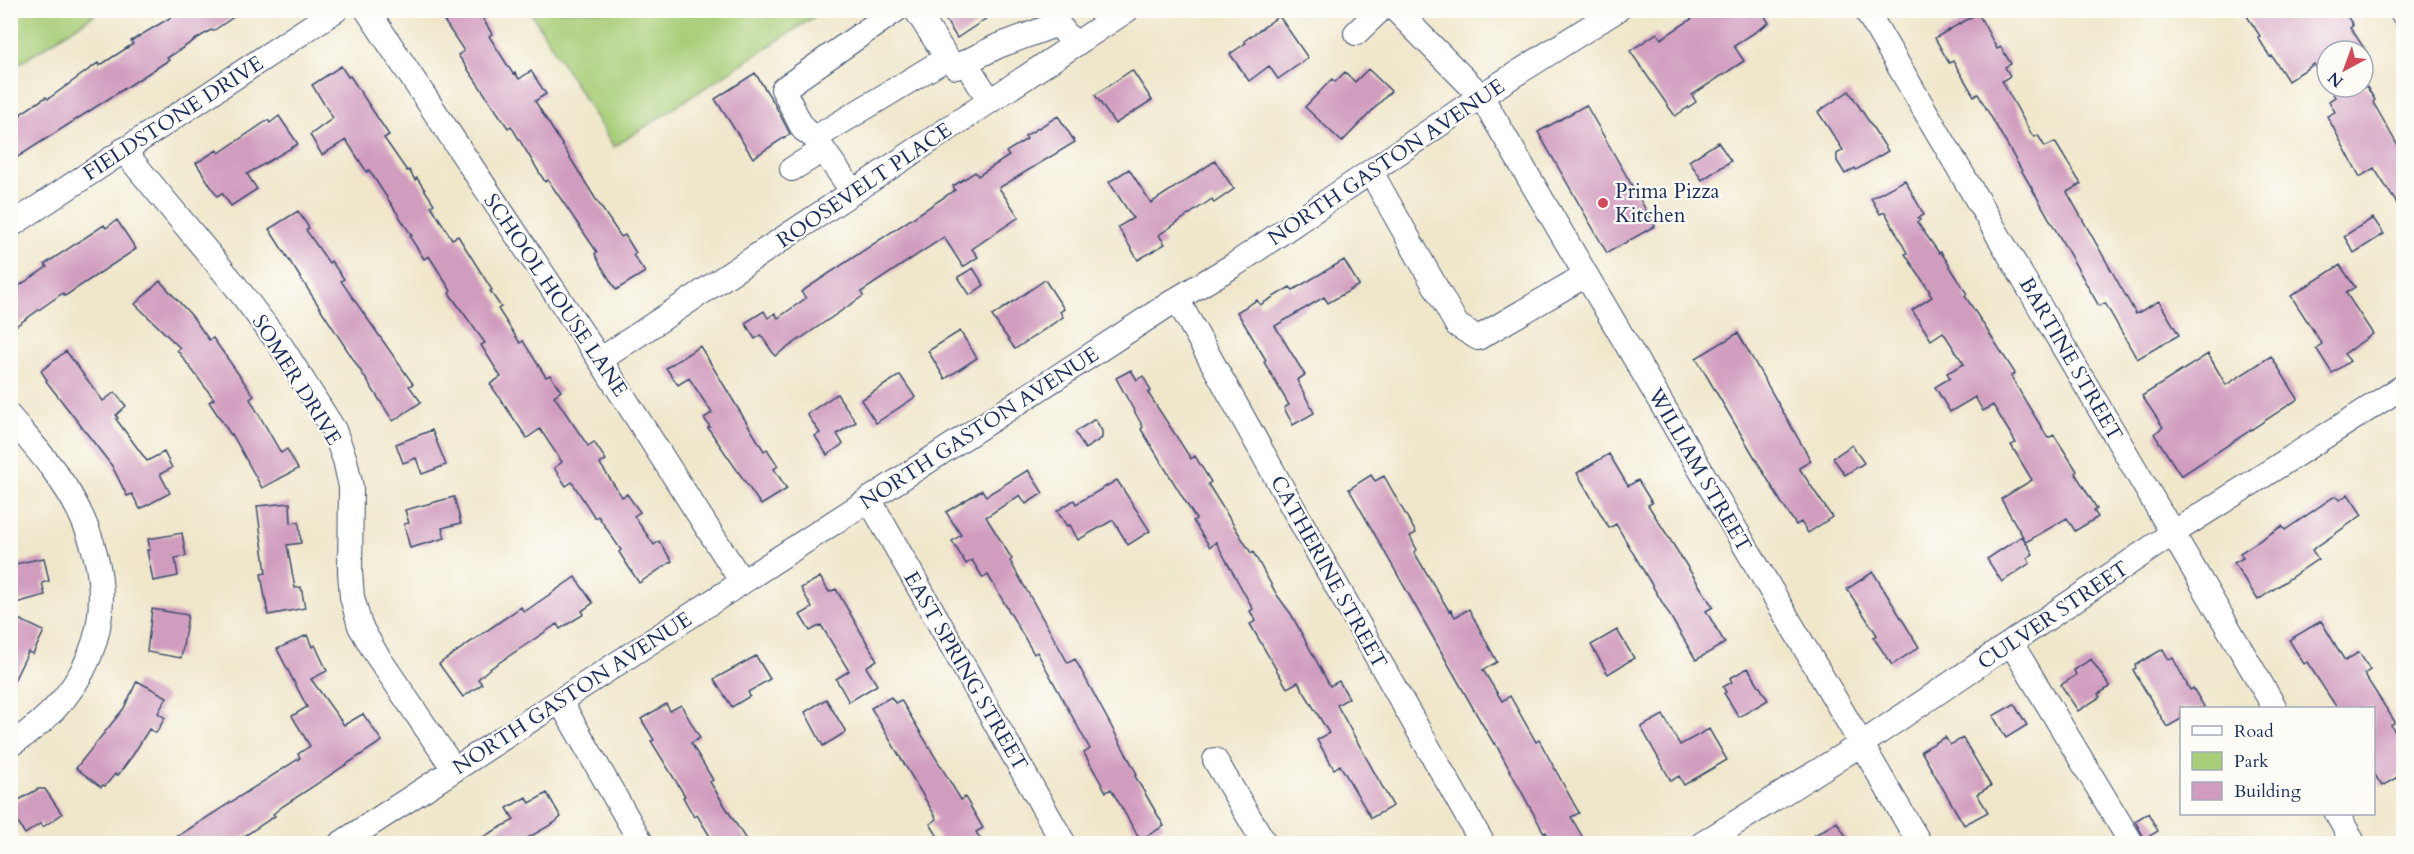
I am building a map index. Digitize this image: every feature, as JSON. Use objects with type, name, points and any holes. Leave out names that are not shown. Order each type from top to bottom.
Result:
[{"type":"street","name":"FIELDSTONE DRIVE","points":[[10,226],[336,10]]},
{"type":"street","name":"SCHOOL HOUSE LANE","points":[[367,10],[600,360],[742,582]]},
{"type":"street","points":[[853,192],[819,144],[803,129],[783,89],[896,10]]},
{"type":"street","points":[[916,10],[990,101]]},
{"type":"street","name":"ROOSEVELT PLACE","points":[[600,360],[1127,10]]},
{"type":"street","points":[[1356,33],[1380,10]]},
{"type":"street","name":"WILLIAM STREET","points":[[1396,10],[1482,96],[1750,557],[1863,743],[1920,843]]},
{"type":"street","name":"NORTH GASTON AVENUE","points":[[340,843],[1177,299],[1234,265],[1482,96],[1617,10]]},
{"type":"street","name":"BARTINE STREET","points":[[1866,10],[2275,707]]},
{"type":"street","points":[[2401,10],[2403,15]]},
{"type":"street","points":[[792,169],[819,144],[956,60],[1058,24],[1075,45]]},
{"type":"street","name":"SOMER DRIVE","points":[[123,150],[234,284],[281,346],[334,430],[345,460],[351,487],[350,572],[352,597],[360,626],[376,654],[454,769]]},
{"type":"street","points":[[1371,172],[1457,325],[1478,338],[1586,275]]},
{"type":"street","name":"CATHERINE STREET","points":[[1177,299],[1332,579],[1483,843]]},
{"type":"street","name":"CULVER STREET","points":[[1702,843],[1863,743],[2173,533],[2403,386]]},
{"type":"street","points":[[10,417],[59,479],[77,507],[92,541],[100,590],[99,630],[87,666],[66,699],[28,734],[10,745]]},
{"type":"street","name":"EAST SPRING STREET","points":[[869,500],[1064,843]]},
{"type":"street","points":[[2011,643],[2132,843]]},
{"type":"street","points":[[560,701],[642,843]]},
{"type":"street","points":[[1215,760],[1265,843]]},
{"type":"street","points":[[2338,815],[2354,843]]},
{"type":"green space","points":[[11,10],[100,10],[100,11],[11,69]]},
{"type":"green space","points":[[530,11],[823,11],[614,147]]},
{"type":"building","points":[[183,10],[244,10],[10,162],[10,122],[46,97],[48,99],[98,63],[99,66],[133,44],[131,41]]},
{"type":"building","points":[[437,10],[478,10],[492,34],[489,36],[513,74],[515,73],[519,79],[531,71],[546,94],[535,101],[621,237],[625,235],[636,253],[633,255],[645,272],[616,290],[595,254],[597,252],[548,180],[545,182],[511,126],[508,128],[458,55],[464,51]]},
{"type":"building","points":[[939,10],[999,10],[957,38]]},
{"type":"building","points":[[1705,10],[1761,10],[1769,23],[1734,46],[1744,61],[1692,95],[1696,102],[1675,116],[1630,51],[1657,33],[1661,39]]},
{"type":"building","points":[[2243,10],[2343,10],[2353,25],[2350,27],[2358,39],[2315,39],[2315,66],[2314,64],[2288,81],[2272,56],[2270,57],[2258,37],[2260,36]]},
{"type":"building","points":[[1978,13],[1997,49],[2001,47],[2011,64],[2005,67],[2010,76],[2002,81],[2032,135],[2035,137],[2038,135],[2045,147],[2055,142],[2081,184],[2067,192],[2136,314],[2159,301],[2179,335],[2137,359],[2105,303],[2099,306],[1978,94],[1974,96],[1953,61],[1949,63],[1935,38]]},
{"type":"building","points":[[1279,16],[1308,58],[1278,79],[1269,66],[1249,81],[1230,54]]},
{"type":"building","points":[[341,66],[389,135],[384,138],[407,171],[409,170],[415,180],[417,178],[434,204],[431,206],[452,239],[458,236],[492,290],[490,291],[501,307],[498,309],[520,343],[523,341],[546,377],[550,375],[561,391],[554,396],[588,446],[594,442],[606,460],[600,464],[622,497],[627,494],[640,512],[634,516],[654,545],[659,541],[672,561],[639,583],[619,552],[621,550],[598,516],[595,518],[572,482],[566,486],[554,468],[562,462],[540,429],[527,438],[490,384],[501,377],[481,345],[485,343],[449,293],[451,291],[429,256],[424,259],[410,237],[412,236],[369,170],[367,172],[346,140],[322,155],[310,135],[333,118],[312,85]]},
{"type":"building","points":[[1368,69],[1391,91],[1342,142],[1305,107],[1332,79],[1335,82],[1345,72],[1355,82]]},
{"type":"building","points":[[1132,70],[1152,100],[1115,124],[1095,95]]},
{"type":"building","points":[[755,73],[790,134],[753,158],[715,99]]},
{"type":"building","points":[[1849,91],[1888,151],[1845,174],[1837,161],[1837,154],[1843,150],[1818,112]]},
{"type":"building","points":[[2332,99],[2374,99],[2373,102],[2403,155],[2403,213],[2374,168],[2360,177],[2327,116],[2335,112],[2329,101]]},
{"type":"building","points":[[1586,105],[1655,226],[1607,253],[1538,132]]},
{"type":"building","points":[[279,116],[298,144],[247,174],[257,189],[231,206],[222,193],[217,196],[196,163],[217,150],[219,153],[268,120],[270,123]]},
{"type":"building","points":[[1058,116],[1075,142],[999,188],[1019,217],[972,249],[978,257],[963,267],[944,237],[861,292],[863,296],[775,356],[761,335],[755,339],[745,323],[764,311],[768,318],[775,313],[778,318],[806,298],[801,292],[955,190],[953,186],[975,172],[978,176],[1009,156],[1006,152],[1027,139],[1025,136]]},
{"type":"building","points":[[1718,142],[1731,161],[1702,180],[1689,161]]},
{"type":"building","points":[[1215,161],[1234,189],[1214,203],[1212,199],[1159,235],[1165,244],[1138,260],[1118,227],[1133,218],[1109,182],[1129,169],[1151,203]]},
{"type":"building","points":[[1905,180],[1924,215],[1918,218],[1920,220],[1917,222],[1939,253],[1941,252],[1967,294],[1965,296],[2015,373],[2011,376],[2026,402],[2048,438],[2054,435],[2097,509],[2094,511],[2098,517],[2075,531],[2067,518],[2026,542],[2001,499],[2032,480],[2011,445],[2016,443],[1993,405],[1983,411],[1975,397],[1950,412],[1935,387],[1950,378],[1947,373],[1964,364],[1943,332],[1931,340],[1912,310],[1932,297],[1905,254],[1907,253],[1885,212],[1880,214],[1871,198]]},
{"type":"building","points":[[298,211],[309,228],[306,230],[329,263],[331,261],[344,279],[341,281],[413,384],[409,386],[421,402],[393,421],[269,229]]},
{"type":"building","points":[[2373,218],[2384,234],[2354,253],[2344,236]]},
{"type":"building","points":[[117,220],[136,249],[65,296],[63,293],[10,330],[10,284],[14,289],[47,267],[45,264],[104,225],[106,228]]},
{"type":"building","points":[[1344,260],[1359,285],[1328,303],[1324,297],[1275,326],[1305,375],[1297,380],[1314,413],[1293,425],[1284,408],[1289,405],[1264,362],[1266,360],[1237,312],[1257,300],[1260,305],[1290,287],[1293,290]]},
{"type":"building","points":[[2340,265],[2355,287],[2346,293],[2373,334],[2344,354],[2350,361],[2332,373],[2316,348],[2322,344],[2291,296]]},
{"type":"building","points":[[973,268],[984,285],[970,295],[958,277]]},
{"type":"building","points":[[1045,280],[1064,309],[1060,312],[1063,317],[1015,349],[992,316]]},
{"type":"building","points":[[160,281],[192,316],[209,340],[213,338],[254,396],[250,399],[281,453],[287,449],[298,469],[262,488],[232,434],[209,402],[214,399],[177,350],[180,348],[135,304]]},
{"type":"building","points":[[960,331],[977,358],[945,379],[928,351]]},
{"type":"building","points":[[1738,333],[1811,461],[1799,468],[1832,517],[1808,533],[1801,522],[1796,525],[1781,502],[1696,358]]},
{"type":"building","points":[[700,346],[764,451],[767,449],[778,466],[774,469],[787,489],[761,505],[708,428],[710,427],[704,418],[712,413],[689,378],[678,385],[666,368]]},
{"type":"building","points":[[66,351],[103,401],[115,392],[126,406],[116,415],[118,418],[116,419],[147,461],[164,452],[172,468],[160,474],[170,493],[140,509],[132,494],[127,496],[112,466],[46,381],[41,371]]},
{"type":"building","points":[[2208,354],[2226,385],[2271,356],[2298,399],[2181,476],[2154,434],[2163,427],[2142,396]]},
{"type":"building","points":[[1131,370],[1137,380],[1143,376],[1151,391],[1148,393],[1191,459],[1195,456],[1211,482],[1208,484],[1291,614],[1330,686],[1339,681],[1349,698],[1337,705],[1393,806],[1371,818],[1340,765],[1334,769],[1317,740],[1329,733],[1298,682],[1287,688],[1250,624],[1256,621],[1250,611],[1253,609],[1216,542],[1210,547],[1193,521],[1196,519],[1141,429],[1143,427],[1116,378]]},
{"type":"building","points":[[900,375],[915,397],[876,423],[861,400]]},
{"type":"building","points":[[837,394],[856,422],[837,434],[843,444],[827,455],[815,436],[820,433],[807,414]]},
{"type":"building","points":[[1095,419],[1102,431],[1102,438],[1085,449],[1075,432]]},
{"type":"building","points":[[432,430],[446,465],[422,474],[416,458],[403,463],[396,444]]},
{"type":"building","points":[[1852,445],[1864,463],[1845,475],[1833,458]]},
{"type":"building","points":[[1609,454],[1628,486],[1638,480],[1652,503],[1648,505],[1713,607],[1706,611],[1725,643],[1696,660],[1616,524],[1609,528],[1577,473]]},
{"type":"building","points":[[1028,470],[1043,493],[1026,504],[1020,495],[986,517],[1012,559],[1010,561],[1068,663],[1075,659],[1137,774],[1135,776],[1164,826],[1140,840],[1111,789],[1106,792],[1084,753],[1090,749],[1037,652],[1034,654],[988,575],[983,578],[972,560],[966,564],[952,541],[961,535],[946,512],[982,490],[986,496]]},
{"type":"building","points":[[1371,475],[1375,481],[1384,476],[1416,533],[1410,536],[1417,550],[1414,552],[1449,611],[1451,610],[1455,617],[1469,609],[1497,662],[1483,670],[1502,701],[1510,696],[1536,742],[1539,740],[1579,813],[1571,817],[1586,843],[1552,843],[1546,832],[1544,833],[1349,489]]},
{"type":"building","points":[[1117,480],[1150,531],[1128,545],[1113,520],[1078,540],[1070,525],[1067,526],[1057,511],[1074,500],[1076,504]]},
{"type":"building","points":[[2348,494],[2362,515],[2312,550],[2318,559],[2258,600],[2234,563],[2243,558],[2240,553],[2282,526],[2285,530],[2332,498],[2336,496],[2340,500]]},
{"type":"building","points":[[454,497],[461,523],[442,528],[445,538],[410,548],[404,524],[409,523],[405,510]]},
{"type":"building","points":[[290,503],[291,523],[299,522],[301,543],[287,545],[295,588],[301,587],[305,608],[268,615],[261,574],[266,573],[257,506]]},
{"type":"building","points":[[182,533],[186,556],[175,558],[178,576],[153,581],[147,550],[150,550],[148,539]]},
{"type":"building","points":[[2022,536],[2033,554],[2027,558],[2030,563],[2002,582],[1987,559]]},
{"type":"building","points":[[44,558],[49,581],[42,583],[45,595],[16,603],[10,581],[10,565]]},
{"type":"building","points":[[1873,572],[1919,647],[1892,665],[1873,637],[1877,635],[1847,589]]},
{"type":"building","points":[[575,577],[593,603],[582,611],[584,614],[560,629],[557,624],[488,670],[478,679],[482,684],[463,697],[439,664],[521,607],[524,612]]},
{"type":"building","points":[[820,577],[829,592],[836,589],[877,660],[866,667],[877,685],[849,702],[836,679],[849,671],[821,625],[810,631],[800,615],[812,608],[801,588]]},
{"type":"building","points":[[152,609],[188,615],[181,658],[147,652]]},
{"type":"building","points":[[10,615],[44,631],[33,654],[28,652],[10,689]]},
{"type":"building","points":[[2321,621],[2345,661],[2359,652],[2370,670],[2364,674],[2395,722],[2391,725],[2403,747],[2403,774],[2382,786],[2375,775],[2375,707],[2336,707],[2307,662],[2304,664],[2289,640]]},
{"type":"building","points":[[1617,630],[1634,658],[1608,674],[1591,645]]},
{"type":"building","points":[[307,635],[312,647],[315,645],[327,671],[311,679],[344,725],[363,714],[382,741],[283,806],[273,814],[275,816],[234,843],[167,843],[300,758],[298,754],[310,746],[292,716],[307,707],[277,649]]},
{"type":"building","points":[[2163,649],[2169,660],[2173,658],[2190,690],[2193,688],[2204,707],[2180,707],[2180,720],[2167,727],[2133,670],[2136,668],[2135,665]]},
{"type":"building","points":[[756,656],[770,679],[748,692],[750,696],[732,707],[714,679]]},
{"type":"building","points":[[2091,659],[2110,687],[2098,694],[2100,697],[2078,711],[2061,685],[2076,675],[2074,670]]},
{"type":"building","points":[[1748,668],[1768,700],[1739,717],[1724,693],[1726,692],[1723,687],[1732,682],[1730,678]]},
{"type":"building","points":[[137,681],[167,697],[158,713],[165,718],[156,733],[149,729],[118,775],[115,774],[105,786],[101,787],[76,768],[124,708]]},
{"type":"building","points":[[891,697],[895,703],[901,700],[961,800],[965,797],[983,828],[976,832],[983,843],[942,843],[930,824],[937,819],[871,708]]},
{"type":"building","points":[[826,699],[846,732],[823,746],[805,712]]},
{"type":"building","points":[[666,704],[670,711],[681,705],[700,738],[691,743],[713,780],[710,782],[748,843],[714,843],[697,815],[694,817],[683,797],[685,796],[651,741],[654,740],[641,719]]},
{"type":"building","points":[[2014,704],[2027,725],[2006,738],[1993,716]]},
{"type":"building","points":[[1663,715],[1680,745],[1709,729],[1727,760],[1684,785],[1679,776],[1671,781],[1641,727]]},
{"type":"building","points":[[1945,737],[1950,745],[1963,738],[1991,786],[1977,794],[1988,812],[1964,825],[1921,751]]},
{"type":"building","points":[[38,789],[45,789],[62,814],[43,827],[41,823],[25,834],[10,811],[10,805]]},
{"type":"building","points":[[547,793],[561,817],[554,823],[519,843],[472,843],[514,820],[507,808],[526,797],[530,803]]},
{"type":"building","points":[[2148,813],[2158,831],[2145,839],[2135,821]]},
{"type":"building","points":[[1837,822],[1850,843],[1801,843]]},
{"type":"place","name":"Prima Pizza Kitchen","points":[[1603,203]]}]
